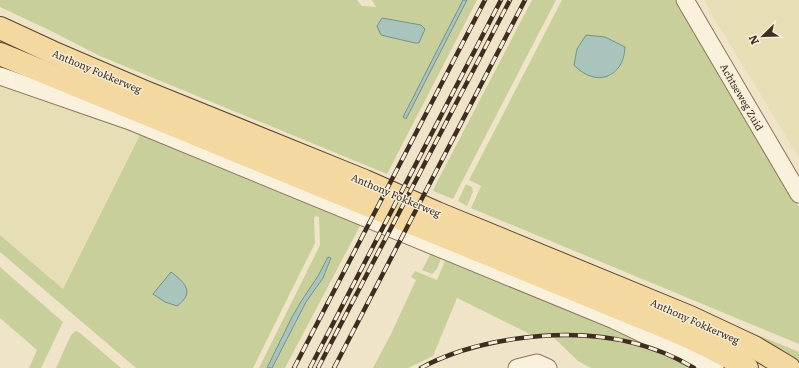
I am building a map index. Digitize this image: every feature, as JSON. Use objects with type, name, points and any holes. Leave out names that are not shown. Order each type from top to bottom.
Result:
[{"type":"main road","name":"Anthony Fokkerweg","points":[[0,28],[144,91],[365,181],[437,213],[690,317],[754,347],[789,368]]},
{"type":"main road","name":"Anthony Fokkerweg","points":[[0,54],[684,335],[735,360],[747,368]]},
{"type":"street","name":"Achtseweg Zuid","points":[[685,0],[799,194]]},
{"type":"street","points":[[0,76],[130,121],[614,320],[715,368]]},
{"type":"street","points":[[517,368],[537,363],[548,368]]},
{"type":"shaded area","points":[[704,0],[799,0],[799,158],[711,13]]},
{"type":"shaded area","points":[[0,83],[142,131],[63,289],[0,235]]},
{"type":"green space","points":[[0,0],[357,0],[362,6],[376,7],[372,0],[477,0],[387,174],[100,56],[0,7]],"holes":[[[382,18],[421,25],[415,43],[405,40]]]},
{"type":"green space","points":[[532,0],[556,0],[453,199],[433,191],[436,184]]},
{"type":"green space","points":[[562,0],[678,0],[735,103],[799,207],[799,344],[471,208],[481,186],[469,180]],"holes":[[[605,37],[625,47],[624,57],[621,64],[609,77]]]},
{"type":"green space","points":[[142,131],[362,222],[285,368],[272,368],[306,302],[323,278],[331,258],[328,257],[318,276],[292,317],[267,368],[259,368],[320,245],[319,217],[315,216],[314,219],[315,243],[253,368],[136,368],[0,252],[0,235],[63,289]]},
{"type":"green space","points":[[466,184],[472,187],[473,192],[467,206],[458,201]]},
{"type":"green space","points":[[431,253],[442,256],[437,269],[432,274],[422,270]]},
{"type":"green space","points":[[446,258],[708,368],[591,368],[578,361],[551,335],[534,336],[457,298],[433,356],[408,368],[373,368],[391,334],[416,280],[411,277],[415,271],[437,280]]},
{"type":"green space","points":[[0,267],[63,322],[41,368],[29,368],[37,350],[0,318]]},
{"type":"green space","points":[[711,316],[799,352],[799,367]]},
{"type":"green space","points":[[76,331],[121,368],[56,368],[71,335]]},
{"type":"water","points":[[463,0],[467,0],[406,119],[403,117]]},
{"type":"water","points":[[382,18],[421,25],[425,29],[419,43],[381,35],[377,26]]},
{"type":"water","points":[[586,35],[605,37],[625,47],[620,66],[614,72],[599,78],[582,72],[574,65],[577,49]]},
{"type":"water","points":[[328,257],[331,258],[323,278],[306,302],[272,368],[267,368],[292,317],[318,276]]},
{"type":"water","points":[[171,272],[184,283],[187,292],[183,301],[177,306],[165,302],[153,294]]},
{"type":"railway","points":[[294,368],[485,0]]},
{"type":"railway","points":[[310,368],[501,0]]},
{"type":"railway","points":[[318,368],[510,0]]},
{"type":"railway","points":[[334,368],[525,0]]},
{"type":"railway","points":[[421,368],[454,353],[490,343],[537,336],[561,335],[607,338],[629,342],[651,348],[694,368]]}]
